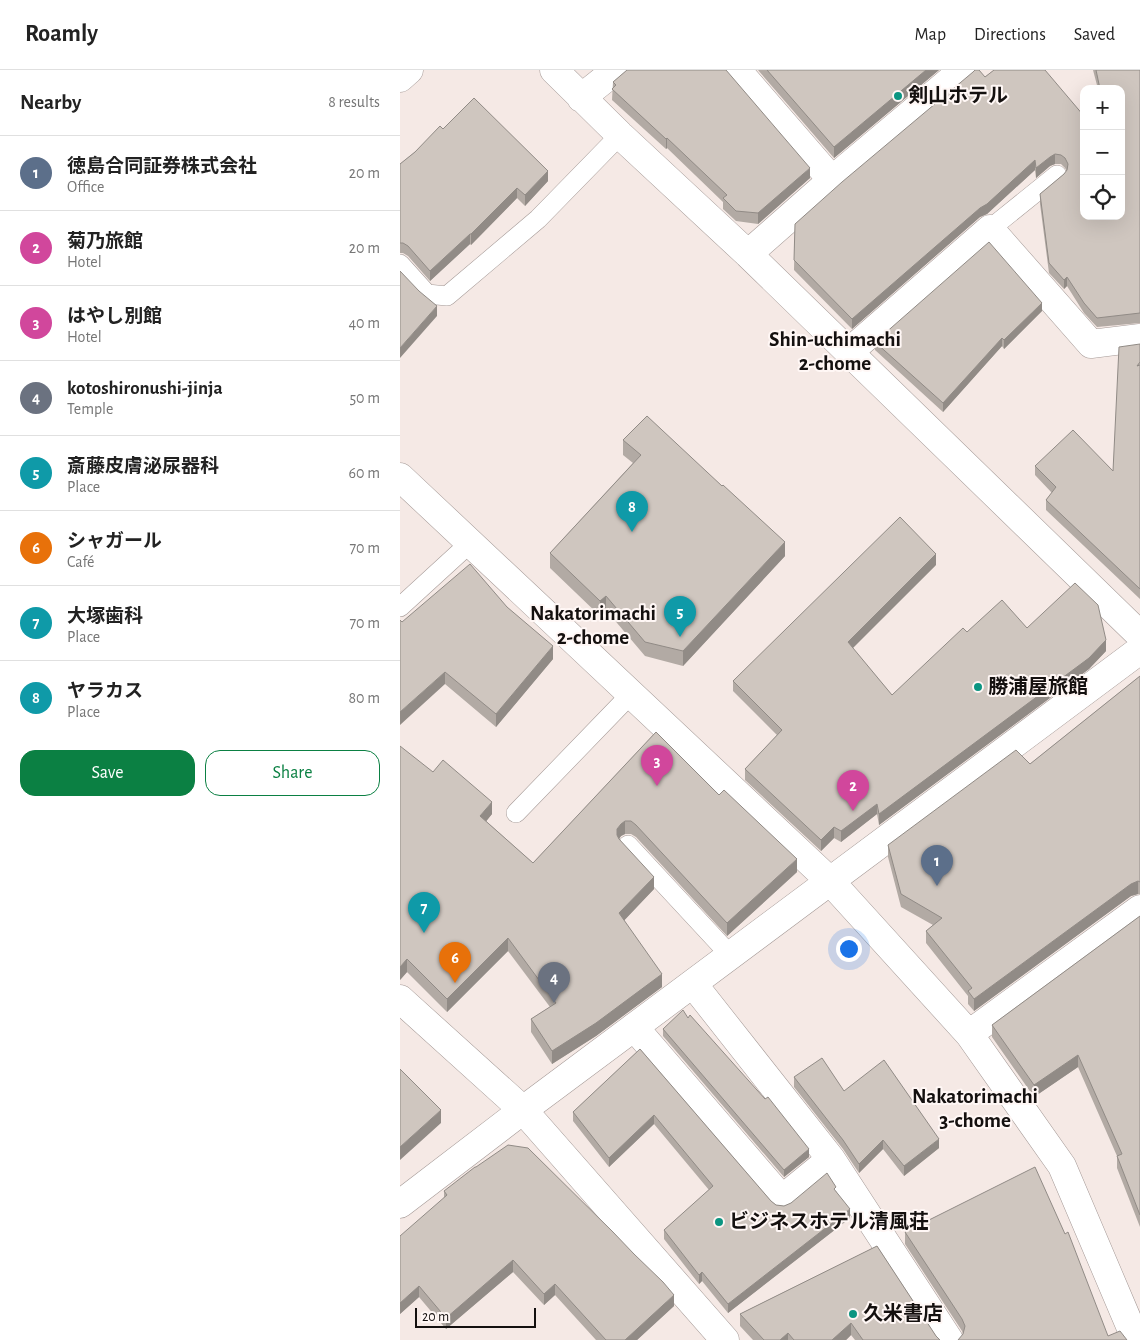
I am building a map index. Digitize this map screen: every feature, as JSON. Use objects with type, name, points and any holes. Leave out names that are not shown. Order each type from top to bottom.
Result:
[{"type":"street","points":[[400,78],[409,70]]},
{"type":"street","points":[[554,70],[620,135],[748,254],[1140,635]]},
{"type":"street","points":[[581,98],[616,70]]},
{"type":"street","points":[[737,70],[832,180]]},
{"type":"street","points":[[748,254],[832,180],[963,70]]},
{"type":"street","points":[[849,352],[990,229],[1091,344],[1140,338]]},
{"type":"street","points":[[400,477],[830,881],[969,1034],[1062,1166],[1136,1340]]},
{"type":"street","points":[[400,1204],[522,1110],[1140,650]]},
{"type":"street","points":[[969,1034],[1140,909]]},
{"type":"street","points":[[693,984],[831,1158],[949,1340]]},
{"type":"street","points":[[400,998],[522,1110],[725,1340]]},
{"type":"street","points":[[634,1027],[782,1199],[831,1158]]},
{"type":"lane","points":[[400,264],[428,294],[446,296],[538,219],[620,135]]},
{"type":"lane","points":[[990,229],[1057,175]]},
{"type":"lane","points":[[400,607],[470,543]]},
{"type":"lane","points":[[516,813],[631,694]]},
{"type":"lane","points":[[628,845],[731,956]]},
{"type":"building","points":[[627,70],[726,70],[810,168],[758,213],[736,211],[723,198],[727,195],[612,89],[616,85],[613,82]]},
{"type":"building","points":[[767,70],[926,70],[834,147]]},
{"type":"building","points":[[975,70],[979,70],[985,77],[994,70],[1045,70],[1080,111],[1080,220],[1125,220],[1125,85],[1099,85],[1096,70],[1140,70],[1140,313],[1097,318],[1084,303],[1067,277],[1064,280],[1049,263],[1040,194],[1064,174],[1068,164],[1065,158],[1055,154],[1036,168],[1035,160],[987,204],[852,319],[794,260],[795,224]]},
{"type":"building","points":[[474,98],[548,171],[525,195],[517,188],[471,234],[430,271],[408,246],[400,243],[400,164],[415,152],[440,126],[443,129]]},
{"type":"building","points":[[989,242],[1042,303],[1004,340],[1002,338],[943,403],[875,342]]},
{"type":"building","points":[[400,271],[437,306],[400,348]]},
{"type":"building","points":[[1140,344],[1140,362],[1137,366],[1140,365],[1140,589],[1046,500],[1056,487],[1035,466],[1073,430],[1113,471],[1119,347]]},
{"type":"building","points":[[647,416],[785,542],[683,651],[645,642],[606,596],[600,601],[550,553],[641,455],[623,440]]},
{"type":"building","points":[[900,517],[936,554],[848,642],[892,695],[963,628],[967,632],[1002,600],[1027,628],[1075,583],[1098,605],[1106,640],[1089,658],[879,814],[877,804],[841,831],[834,827],[821,840],[745,769],[782,730],[733,681]]},
{"type":"building","points":[[470,564],[507,607],[553,646],[496,714],[445,672],[400,712],[400,620],[402,622]]},
{"type":"building","points":[[1140,676],[1140,882],[1131,884],[974,999],[968,991],[972,988],[926,931],[942,918],[901,894],[888,845],[1016,750],[1030,764]]},
{"type":"building","points":[[656,732],[719,795],[724,790],[797,859],[727,923],[636,825],[631,821],[625,821],[621,824],[617,829],[619,839],[654,877],[619,913],[662,974],[596,1023],[552,1051],[531,1019],[556,1003],[508,938],[447,999],[407,959],[400,967],[400,746],[433,772],[443,760],[492,802],[480,816],[533,863]]},
{"type":"building","points":[[1140,916],[1140,1215],[1117,1156],[1122,1154],[1078,1055],[1034,1085],[992,1025]]},
{"type":"building","points":[[683,1010],[688,1018],[690,1015],[765,1099],[768,1097],[809,1149],[784,1170],[663,1029]]},
{"type":"building","points":[[640,1049],[776,1205],[784,1206],[791,1203],[827,1173],[836,1187],[834,1189],[850,1209],[728,1304],[702,1272],[699,1275],[664,1230],[713,1186],[654,1115],[609,1158],[573,1112]]},
{"type":"building","points":[[822,1058],[844,1091],[884,1060],[939,1139],[904,1166],[883,1140],[859,1164],[843,1140],[794,1077]]},
{"type":"building","points":[[400,1069],[441,1110],[400,1147]]},
{"type":"building","points":[[508,1145],[528,1148],[674,1295],[625,1340],[606,1340],[555,1284],[544,1294],[513,1260],[446,1318],[419,1286],[400,1303],[400,1236],[447,1195],[444,1191]]},
{"type":"building","points":[[1035,1167],[1065,1234],[1068,1232],[1108,1336],[1120,1331],[1127,1340],[958,1340],[963,1334],[965,1326],[962,1319],[905,1232]]},
{"type":"building","points":[[877,1246],[940,1340],[863,1340],[851,1323],[832,1340],[794,1340],[788,1333],[780,1340],[764,1340],[740,1314]]},
{"type":"place","name":"剣山ホテル","points":[[898,96]]},
{"type":"place","name":"ヤラカス","points":[[632,532]]},
{"type":"place","name":"斎藤皮膚泌尿器科","points":[[680,637]]},
{"type":"place","name":"勝浦屋旅館","points":[[978,687]]},
{"type":"place","name":"はやし別館","points":[[657,786]]},
{"type":"place","name":"菊乃旅館","points":[[853,811]]},
{"type":"place","name":"徳島合同証券株式会社","points":[[937,886]]},
{"type":"place","name":"大塚歯科","points":[[424,933]]},
{"type":"place","name":"シャガール","points":[[455,983]]},
{"type":"place","name":"kotoshironushi-jinja","points":[[554,1003]]},
{"type":"place","name":"ビジネスホテル清風荘","points":[[719,1222]]},
{"type":"place","name":"久米書店","points":[[853,1314]]},
{"type":"district","name":"Shin-uchimachi 2-chome","points":[[835,351]]},
{"type":"district","name":"Nakatorimachi 2-chome","points":[[593,625]]},
{"type":"district","name":"Nakatorimachi 3-chome","points":[[975,1108]]}]
